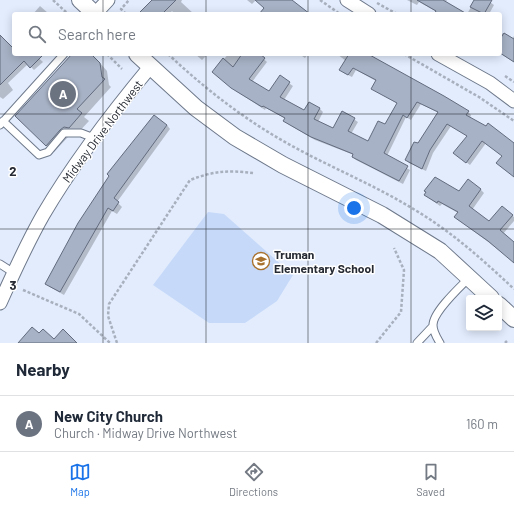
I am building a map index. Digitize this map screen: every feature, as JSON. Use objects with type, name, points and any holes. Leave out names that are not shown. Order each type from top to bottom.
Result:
[{"type":"street","points":[[80,0],[93,12]]},
{"type":"street","points":[[97,12],[108,0]]},
{"type":"street","points":[[347,0],[365,12]]},
{"type":"street","points":[[139,56],[196,108],[235,137],[282,165],[382,215],[440,251],[488,295]]},
{"type":"street","points":[[442,56],[490,83],[514,101]]},
{"type":"street","name":"Midway Drive Northwest","points":[[0,303],[43,216],[94,138],[150,67]]},
{"type":"street","points":[[502,308],[514,319]]},
{"type":"lane","points":[[62,56],[2,123],[39,156],[48,152],[64,133],[81,133],[94,138]]},
{"type":"lane","points":[[0,264],[14,273]]},
{"type":"lane","points":[[440,343],[433,326],[434,319],[439,311],[469,278]]},
{"type":"lane","points":[[417,343],[433,326]]},
{"type":"path","points":[[53,0],[66,12]]},
{"type":"path","points":[[124,12],[121,9],[129,0]]},
{"type":"path","points":[[320,0],[337,12]]},
{"type":"path","points":[[373,0],[394,12]]},
{"type":"path","points":[[109,56],[122,69]]},
{"type":"path","points":[[170,56],[206,89],[269,133],[421,214],[480,257],[514,289]]},
{"type":"path","points":[[407,56],[479,97],[514,121]]},
{"type":"path","points":[[116,343],[108,316],[109,304],[190,180],[210,172],[228,170],[253,173]]},
{"type":"path","points":[[376,343],[400,312],[404,285],[404,270],[394,248]]},
{"type":"path","points":[[23,290],[79,314],[110,343]]},
{"type":"shaded area","points":[[208,212],[224,214],[293,275],[277,301],[245,323],[209,323],[153,285]]},
{"type":"building","points":[[152,0],[176,0],[164,12],[140,12]]},
{"type":"building","points":[[255,0],[292,0],[307,12],[261,12],[264,8]]},
{"type":"building","points":[[417,0],[443,0],[464,12],[435,12],[436,11]]},
{"type":"building","points":[[474,0],[492,0],[485,12],[480,12],[470,7]]},
{"type":"building","points":[[504,33],[514,39],[514,62],[502,54],[502,36]]},
{"type":"building","points":[[0,35],[12,47],[12,56],[42,56],[30,68],[24,61],[0,85]]},
{"type":"building","points":[[70,56],[93,56],[100,63],[102,77],[105,79],[77,109],[82,113],[69,128],[64,127],[60,130],[46,146],[15,116]]},
{"type":"building","points":[[241,56],[262,56],[265,58],[249,79],[269,91],[280,75],[290,82],[280,97],[304,110],[309,102],[320,108],[314,119],[333,128],[342,111],[355,118],[348,131],[368,141],[378,121],[385,124],[397,103],[371,89],[376,80],[353,68],[348,75],[339,70],[348,56],[372,56],[469,111],[466,115],[486,126],[488,123],[514,143],[514,177],[496,163],[502,156],[482,141],[466,163],[453,153],[467,136],[447,124],[430,150],[422,169],[405,160],[414,142],[418,143],[438,112],[417,102],[407,118],[403,115],[384,153],[408,166],[399,181],[352,157],[353,154],[311,137],[283,121],[285,118],[263,106],[262,107],[231,88],[212,72],[223,58],[233,67]]},
{"type":"building","points":[[154,115],[167,125],[114,198],[119,202],[113,211],[108,208],[60,292],[45,284],[78,223],[109,176],[107,174]]},
{"type":"building","points":[[435,177],[459,191],[468,179],[481,189],[469,206],[489,221],[502,206],[513,215],[500,230],[514,242],[514,263],[488,241],[454,217],[458,212],[438,201],[437,203],[424,195],[426,192],[424,191]]},
{"type":"building","points":[[32,327],[39,333],[43,329],[54,339],[63,329],[77,343],[18,343]]},
{"type":"place","name":"New City Church","points":[[63,94]]},
{"type":"place","name":"Truman Elementary School","points":[[261,261]]}]
